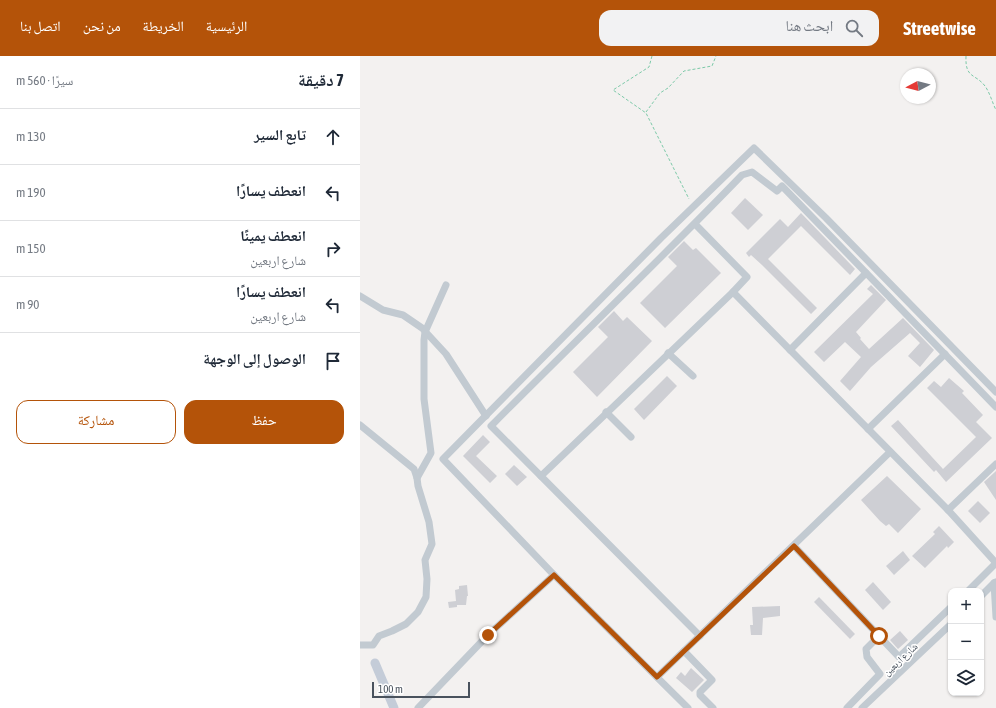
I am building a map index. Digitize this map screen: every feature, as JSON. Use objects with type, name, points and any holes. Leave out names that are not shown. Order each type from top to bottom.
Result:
[{"type":"main road","points":[[375,663],[394,708]]},
{"type":"street","points":[[688,708],[554,575],[443,459],[693,207],[754,148],[826,218],[996,392]]},
{"type":"street","points":[[700,636],[491,426],[695,224],[742,175],[752,172],[777,191],[782,186],[996,407]]},
{"type":"street","points":[[541,476],[748,277],[695,224]]},
{"type":"street","points":[[790,350],[866,273]]},
{"type":"street","points":[[417,478],[431,453],[424,398],[425,332],[446,285]]},
{"type":"street","points":[[732,292],[948,510],[996,563],[971,588]]},
{"type":"street","points":[[360,296],[383,310],[403,315],[425,332],[446,354],[486,416]]},
{"type":"street","points":[[668,353],[693,376]]},
{"type":"street","points":[[868,429],[945,354]]},
{"type":"street","points":[[606,412],[632,437]]},
{"type":"street","points":[[360,425],[414,469],[429,522],[432,544],[425,560],[427,579],[426,597],[418,612],[406,624],[379,636],[373,645],[360,645]]},
{"type":"street","points":[[657,677],[890,452]]},
{"type":"street","points":[[948,510],[996,464]]},
{"type":"street","points":[[794,546],[899,657],[948,610]]},
{"type":"street","points":[[418,708],[488,635],[554,575]]},
{"type":"street","points":[[984,593],[995,583]]},
{"type":"street","points":[[995,583],[996,617]]},
{"type":"street","name":"شارع اربعين","points":[[862,708],[948,627]]},
{"type":"street","points":[[847,708],[880,674],[867,657],[866,649],[879,636]]},
{"type":"street","points":[[684,651],[712,680],[700,692],[700,696],[713,708]]},
{"type":"path","points":[[652,56],[649,67],[613,90],[646,113],[693,207]]},
{"type":"path","points":[[646,113],[660,93],[668,88],[684,71],[712,66],[716,56]]},
{"type":"path","points":[[966,56],[966,66],[971,76],[984,86],[996,110]]},
{"type":"building","points":[[745,198],[763,215],[748,230],[731,213]]},
{"type":"building","points":[[801,213],[855,269],[850,275],[801,226],[768,259],[817,308],[811,314],[762,265],[751,255],[749,257],[746,253],[780,219],[788,227]]},
{"type":"building","points":[[684,241],[693,250],[696,248],[721,273],[665,328],[640,303],[677,266],[668,257]]},
{"type":"building","points":[[871,285],[886,300],[856,332],[869,349],[903,318],[934,350],[920,367],[908,356],[920,343],[910,333],[871,367],[850,391],[840,381],[861,357],[845,342],[824,362],[814,352],[873,294],[867,289]]},
{"type":"building","points":[[614,311],[623,321],[627,317],[652,341],[597,397],[573,372],[608,337],[598,327]]},
{"type":"building","points":[[667,376],[677,386],[644,420],[634,409]]},
{"type":"building","points":[[949,378],[964,391],[962,393],[983,415],[976,422],[992,438],[946,482],[936,470],[934,472],[891,426],[898,420],[943,469],[976,437],[927,388],[934,381],[941,387]]},
{"type":"building","points":[[483,435],[490,442],[476,456],[497,476],[490,483],[463,456]]},
{"type":"building","points":[[514,465],[527,477],[517,486],[505,474]]},
{"type":"building","points":[[996,471],[996,500],[984,482]]},
{"type":"building","points":[[887,476],[921,509],[898,533],[889,524],[886,526],[880,521],[861,500]]},
{"type":"building","points":[[978,501],[990,513],[980,523],[968,511]]},
{"type":"building","points":[[939,526],[954,542],[948,548],[947,546],[925,568],[912,556],[935,534],[933,532]]},
{"type":"building","points":[[903,551],[910,560],[894,575],[886,566]]},
{"type":"building","points":[[873,582],[891,602],[883,610],[865,590]]},
{"type":"building","points":[[467,585],[468,596],[466,605],[457,605],[457,607],[449,608],[448,602],[456,601],[455,590],[459,589],[459,586]]},
{"type":"building","points":[[819,597],[855,634],[850,639],[814,602]]},
{"type":"building","points":[[780,606],[780,616],[763,618],[762,635],[751,635],[750,625],[753,625],[752,607]]},
{"type":"building","points":[[900,631],[908,640],[898,649],[890,640]]},
{"type":"building","points":[[691,668],[704,680],[692,692],[676,678],[681,672],[685,676]]},
{"type":"route","points":[[488,635],[554,575],[657,677],[794,546],[879,636]]}]
